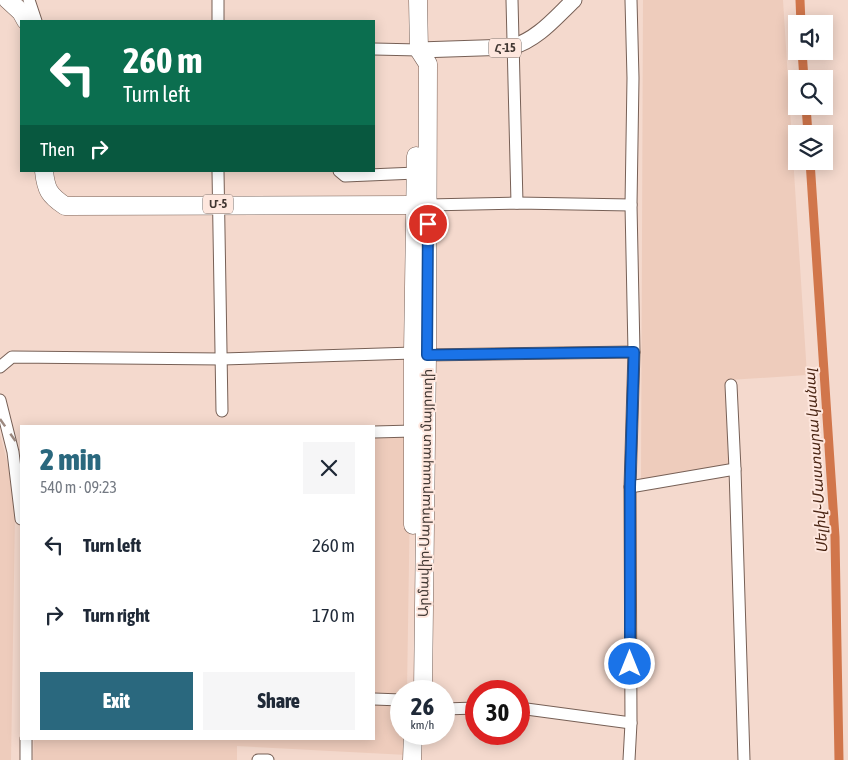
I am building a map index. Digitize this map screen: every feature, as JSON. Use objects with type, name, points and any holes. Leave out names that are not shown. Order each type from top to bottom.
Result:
[{"type":"highway","points":[[8,0],[21,12],[25,20]]},
{"type":"highway","name":"Արմավիր-Սարդարապատ մայրուղի","points":[[418,0],[420,53],[417,67],[416,172],[422,205]]},
{"type":"highway","name":"Արմավիր-Սարդարապատ մայրուղի","points":[[414,680],[419,595],[422,205],[428,64],[420,53]]},
{"type":"highway","name":"Մ-5","points":[[48,176],[53,198],[65,206],[218,204],[422,205]]},
{"type":"highway","name":"Արմավիր-Սարդարապատ մայրուղի","points":[[420,354],[413,431],[423,680]]},
{"type":"highway","points":[[412,760],[413,745]]},
{"type":"highway","points":[[422,745],[422,760]]},
{"type":"main road","name":"Հ-15","points":[[420,53],[512,48],[525,43],[541,32],[574,0]]},
{"type":"street","points":[[29,0],[36,20]]},
{"type":"street","points":[[218,0],[218,20]]},
{"type":"street","points":[[512,0],[517,203]]},
{"type":"street","points":[[629,760],[630,487],[634,352],[631,205],[633,78],[631,0]]},
{"type":"street","points":[[375,49],[420,53]]},
{"type":"street","points":[[218,172],[222,412]]},
{"type":"street","points":[[340,172],[345,176],[416,172]]},
{"type":"street","points":[[422,205],[517,203],[631,205]]},
{"type":"street","points":[[0,367],[12,357],[222,359],[420,354],[634,352]]},
{"type":"street","points":[[731,385],[736,469],[744,760]]},
{"type":"street","points":[[0,400],[13,452],[20,511]]},
{"type":"street","points":[[375,432],[413,431]]},
{"type":"street","points":[[630,487],[736,469]]},
{"type":"street","points":[[375,699],[390,700]]},
{"type":"street","points":[[530,709],[630,722]]},
{"type":"street","points":[[26,740],[26,760]]},
{"type":"street","points":[[258,760],[268,760]]},
{"type":"shaded area","points":[[643,0],[783,0],[788,78],[788,115],[790,115],[791,125],[788,125],[788,170],[794,170],[807,375],[729,380],[730,464],[641,481]]},
{"type":"shaded area","points":[[0,434],[12,480],[15,516],[11,760],[0,760]]},
{"type":"shaded area","points":[[375,434],[411,434],[407,680],[390,680],[390,745],[407,745],[407,755],[237,746],[237,760],[33,760],[34,740],[375,740]]},
{"type":"waterway","name":"Սելիվ֊Մաստարա կանալ","points":[[800,0],[801,15]]},
{"type":"waterway","name":"Սելիվ֊Մաստարա կանալ","points":[[803,60],[803,70]]},
{"type":"waterway","name":"Սելիվ֊Մաստարա կանալ","points":[[807,115],[807,125]]},
{"type":"waterway","name":"Սելիվ֊Մաստարա կանալ","points":[[811,170],[835,537],[839,760]]},
{"type":"railway","points":[[0,419],[20,448]]},
{"type":"route","points":[[428,224],[427,355],[634,352],[630,487],[630,664]]}]
